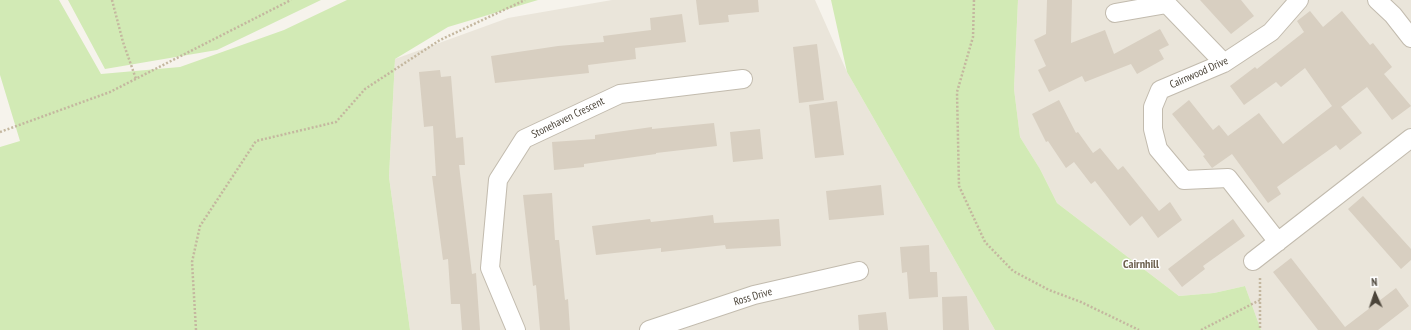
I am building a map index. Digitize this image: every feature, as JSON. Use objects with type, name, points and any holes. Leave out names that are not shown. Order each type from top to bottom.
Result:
[{"type":"street","name":"Cairnwood Drive","points":[[1278,242],[1228,178],[1184,180],[1158,149],[1153,128],[1152,107],[1160,90],[1224,63],[1271,32],[1299,0]]},
{"type":"street","points":[[1377,0],[1393,15],[1411,38]]},
{"type":"street","points":[[1114,13],[1167,4],[1224,63]]},
{"type":"street","name":"Stonehaven Crescent","points":[[516,330],[490,268],[498,180],[524,139],[620,94],[743,79]]},
{"type":"street","points":[[1256,258],[1411,138]]},
{"type":"street","name":"Ross Drive","points":[[649,330],[754,295],[859,271]]},
{"type":"path","points":[[112,0],[123,42],[136,79]]},
{"type":"path","points":[[0,132],[110,92],[291,0]]},
{"type":"path","points":[[196,330],[192,262],[200,226],[256,141],[336,122],[365,89],[440,40],[525,0]]},
{"type":"path","points":[[974,0],[972,37],[957,92],[959,186],[985,242],[1013,271],[1049,290],[1081,302],[1139,330]]},
{"type":"path","points":[[1256,258],[1260,300],[1260,330]]},
{"type":"path","points":[[1201,330],[1260,300]]},
{"type":"shaded area","points":[[612,0],[815,0],[847,72],[995,330],[410,330],[389,177],[395,59],[508,18]]},
{"type":"shaded area","points":[[1018,0],[1411,0],[1411,330],[1261,330],[1245,286],[1214,293],[1179,296],[1057,203],[1040,169],[1020,137],[1014,89]]},
{"type":"green space","points":[[0,0],[59,0],[101,74],[180,67],[284,30],[347,0],[538,0],[448,27],[395,59],[389,177],[410,330],[0,330],[0,147],[20,141],[0,75]]},
{"type":"green space","points":[[68,0],[321,0],[217,50],[105,69]]},
{"type":"green space","points":[[831,0],[1018,0],[1014,89],[1020,137],[1040,169],[1057,203],[1179,296],[1214,293],[1245,286],[1261,330],[995,330],[847,72]]},
{"type":"building","points":[[696,0],[758,0],[759,12],[728,15],[729,22],[699,25]]},
{"type":"building","points":[[1047,0],[1072,0],[1071,43],[1105,30],[1114,54],[1160,29],[1169,45],[1159,50],[1164,59],[1137,74],[1131,64],[1085,82],[1082,76],[1049,92],[1038,70],[1046,66],[1034,40],[1046,34]]},
{"type":"building","points":[[1200,0],[1241,0],[1254,16],[1231,34]]},
{"type":"building","points":[[1310,11],[1323,27],[1342,11],[1370,45],[1373,43],[1392,67],[1384,74],[1411,106],[1392,120],[1367,87],[1341,107],[1362,133],[1340,150],[1336,145],[1277,187],[1281,194],[1268,203],[1232,154],[1212,168],[1203,156],[1205,155],[1172,114],[1189,100],[1213,130],[1219,125],[1228,136],[1259,113],[1283,144],[1332,106],[1305,68],[1281,87],[1276,82],[1244,105],[1230,86],[1255,67],[1257,69],[1304,32],[1297,21]]},
{"type":"building","points":[[682,14],[686,42],[635,48],[636,59],[588,65],[589,73],[495,83],[491,56],[558,46],[604,42],[603,36],[651,30],[650,18]]},
{"type":"building","points":[[817,44],[824,100],[799,103],[793,47]]},
{"type":"building","points":[[440,70],[441,77],[451,76],[456,138],[463,137],[465,165],[459,165],[472,274],[476,273],[480,330],[462,330],[460,304],[451,304],[448,259],[443,260],[432,176],[436,176],[433,126],[424,127],[419,72]]},
{"type":"building","points":[[1059,100],[1076,133],[1078,132],[1093,153],[1100,148],[1118,170],[1123,166],[1159,211],[1170,202],[1182,220],[1158,238],[1142,216],[1130,226],[1095,181],[1091,184],[1074,162],[1066,168],[1048,141],[1046,142],[1032,114]]},
{"type":"building","points":[[837,101],[844,155],[815,158],[809,105]]},
{"type":"building","points":[[714,123],[717,146],[656,153],[584,164],[584,167],[554,170],[552,142],[595,139],[595,135],[652,127],[652,129]]},
{"type":"building","points":[[760,129],[763,159],[733,162],[730,132]]},
{"type":"building","points":[[881,185],[884,215],[829,220],[826,191]]},
{"type":"building","points":[[552,193],[555,240],[559,240],[565,300],[568,299],[570,330],[540,330],[536,285],[533,286],[523,195]]},
{"type":"building","points":[[1363,196],[1411,249],[1411,260],[1401,269],[1348,209]]},
{"type":"building","points":[[713,215],[714,223],[779,219],[781,246],[726,249],[725,245],[661,252],[661,248],[596,255],[592,226],[650,219],[651,222]]},
{"type":"building","points":[[1233,219],[1245,236],[1203,266],[1205,269],[1182,287],[1168,269]]},
{"type":"building","points":[[929,245],[930,272],[937,272],[938,297],[909,299],[907,272],[902,273],[900,247]]},
{"type":"building","points":[[1291,258],[1345,327],[1396,288],[1409,306],[1378,330],[1318,330],[1273,272]]},
{"type":"building","points":[[967,296],[969,330],[943,330],[942,297]]},
{"type":"building","points":[[886,312],[888,330],[859,330],[858,315]]},
{"type":"district","name":"Cairnhill","points":[[1141,265]]}]
